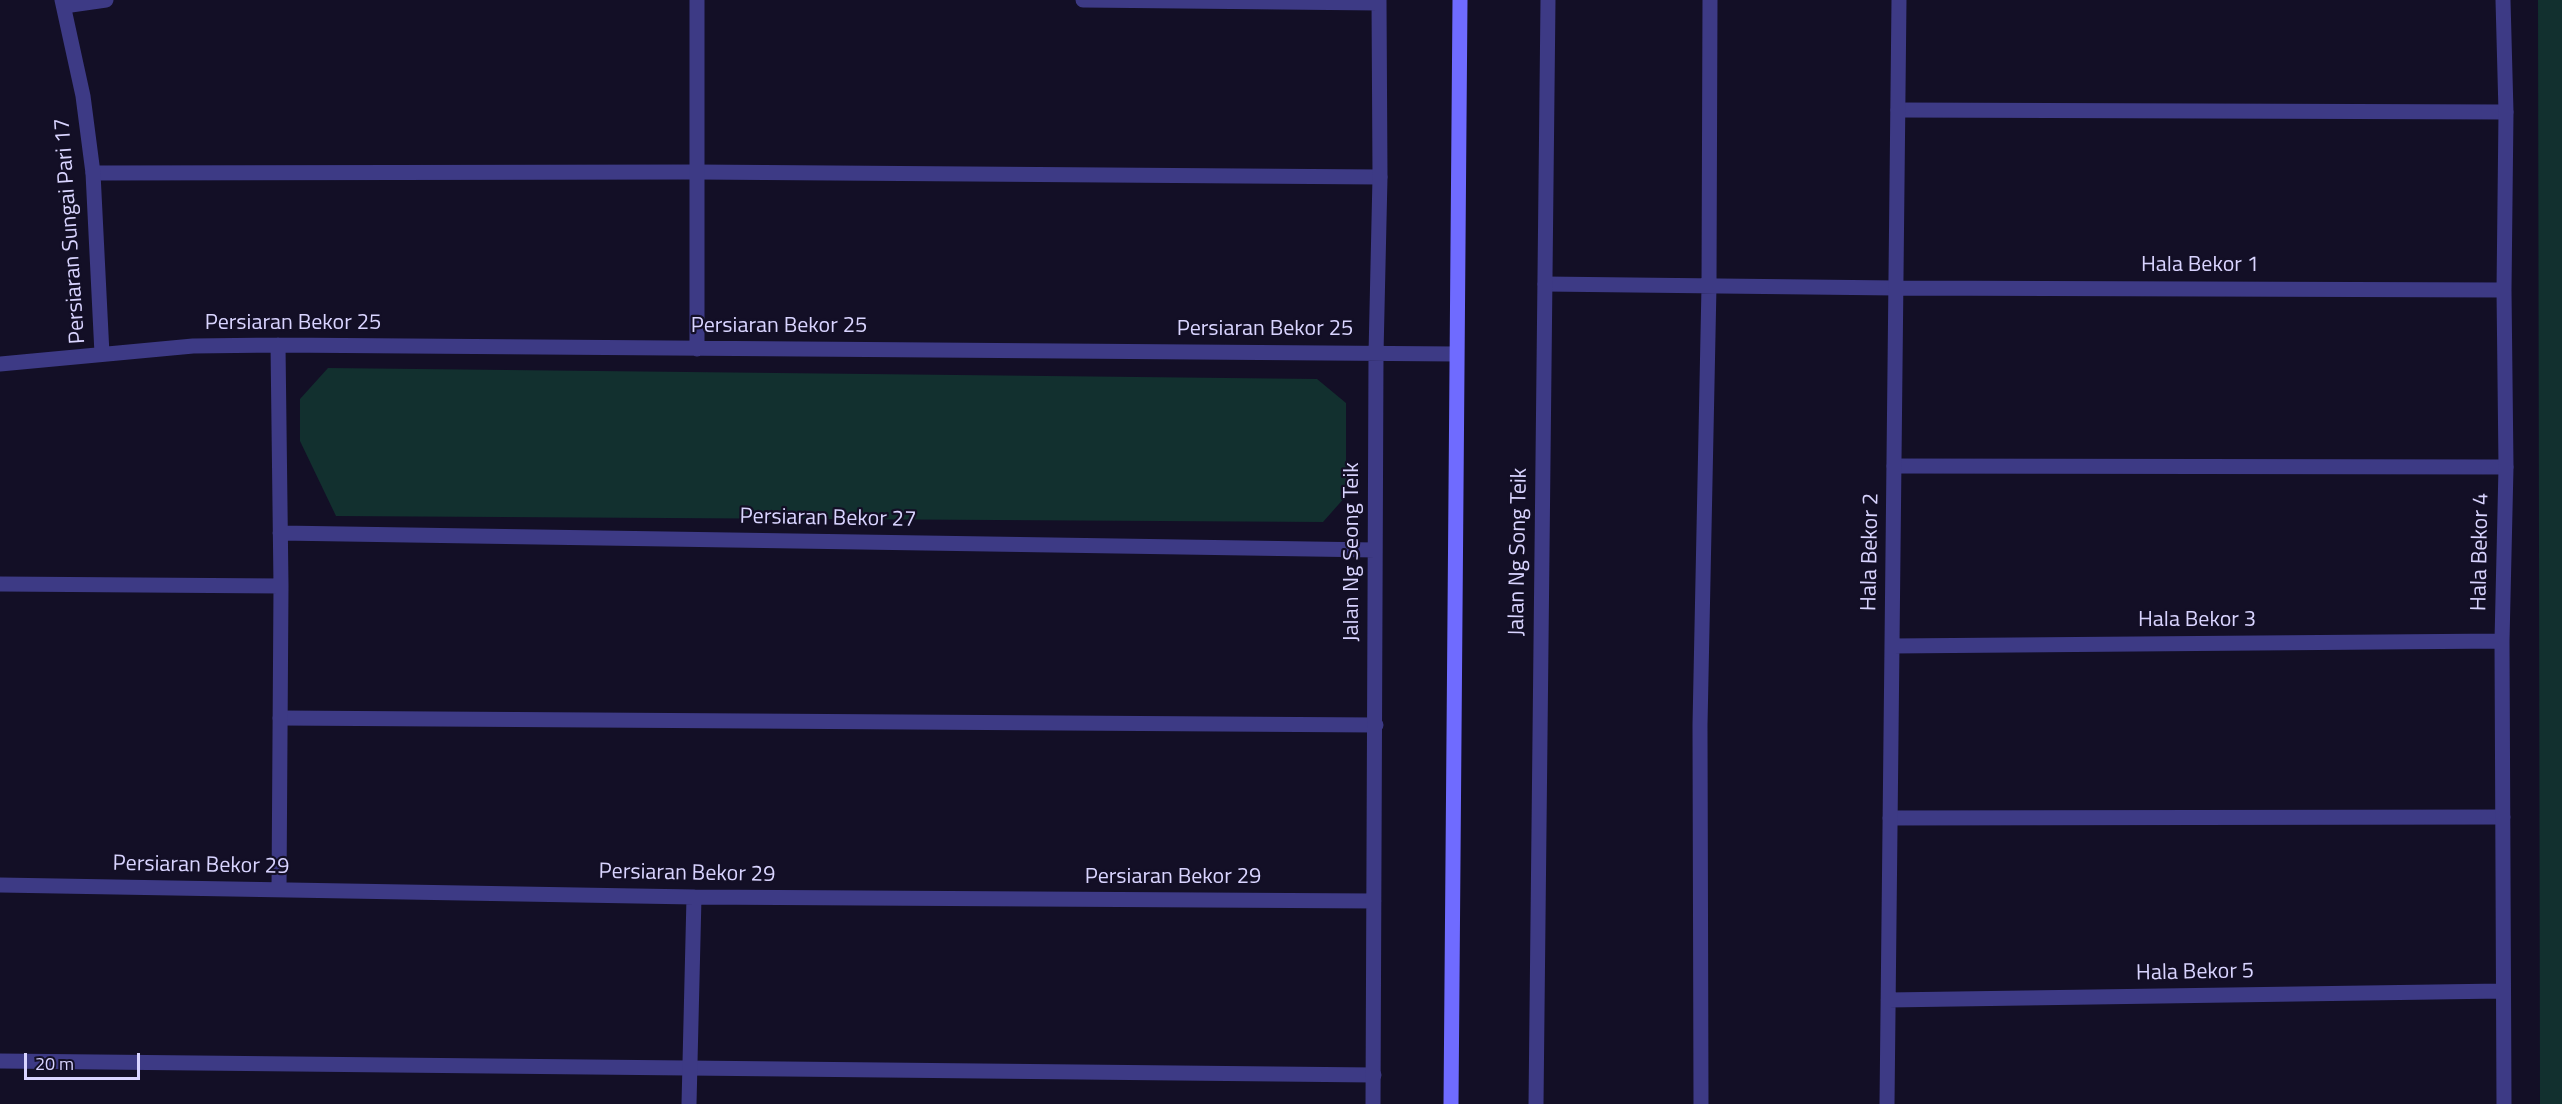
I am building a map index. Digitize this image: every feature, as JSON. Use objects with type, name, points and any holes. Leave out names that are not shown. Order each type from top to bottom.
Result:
[{"type":"main road","points":[[1451,1104],[1460,0]]},
{"type":"street","points":[[63,3],[106,0]]},
{"type":"street","points":[[697,0],[697,349]]},
{"type":"street","points":[[1083,0],[1379,1]]},
{"type":"street","name":"Jalan Ng Song Teik","points":[[1536,1104],[1548,0]]},
{"type":"street","points":[[1701,1104],[1700,725],[1708,286],[1710,0]]},
{"type":"street","name":"Hala Bekor 2","points":[[1887,1104],[1899,0]]},
{"type":"street","name":"Hala Bekor 4","points":[[2503,0],[2505,112],[2505,467],[2502,641],[2504,1104]]},
{"type":"street","name":"Jalan Ng Seong Teik","points":[[1373,1104],[1376,354],[1380,177],[1379,1]]},
{"type":"street","name":"Persiaran Sungai Pari 17","points":[[63,3],[83,96],[93,173],[102,354]]},
{"type":"street","points":[[1898,110],[2505,112]]},
{"type":"street","points":[[93,173],[696,172],[1380,177]]},
{"type":"street","name":"Hala Bekor 1","points":[[1545,284],[1896,288],[2504,290]]},
{"type":"street","points":[[278,345],[281,586],[279,889]]},
{"type":"street","name":"Persiaran Bekor 25","points":[[0,364],[193,346],[278,345],[1456,354]]},
{"type":"street","points":[[1894,466],[2505,467]]},
{"type":"street","name":"Persiaran Bekor 27","points":[[280,534],[1375,550]]},
{"type":"street","points":[[0,584],[281,586]]},
{"type":"street","name":"Hala Bekor 3","points":[[1892,646],[2502,641]]},
{"type":"street","points":[[280,718],[1376,725]]},
{"type":"street","points":[[1890,818],[2503,817]]},
{"type":"street","name":"Persiaran Bekor 29","points":[[0,885],[694,897],[1374,901]]},
{"type":"street","points":[[689,1104],[694,897]]},
{"type":"street","name":"Hala Bekor 5","points":[[1888,1000],[2502,991]]},
{"type":"street","points":[[0,1061],[1374,1075]]},
{"type":"green space","points":[[2538,0],[2562,0],[2562,1104],[2540,1104]]},
{"type":"green space","points":[[328,368],[1317,379],[1346,403],[1346,496],[1323,522],[336,516],[300,441],[300,399]]}]
